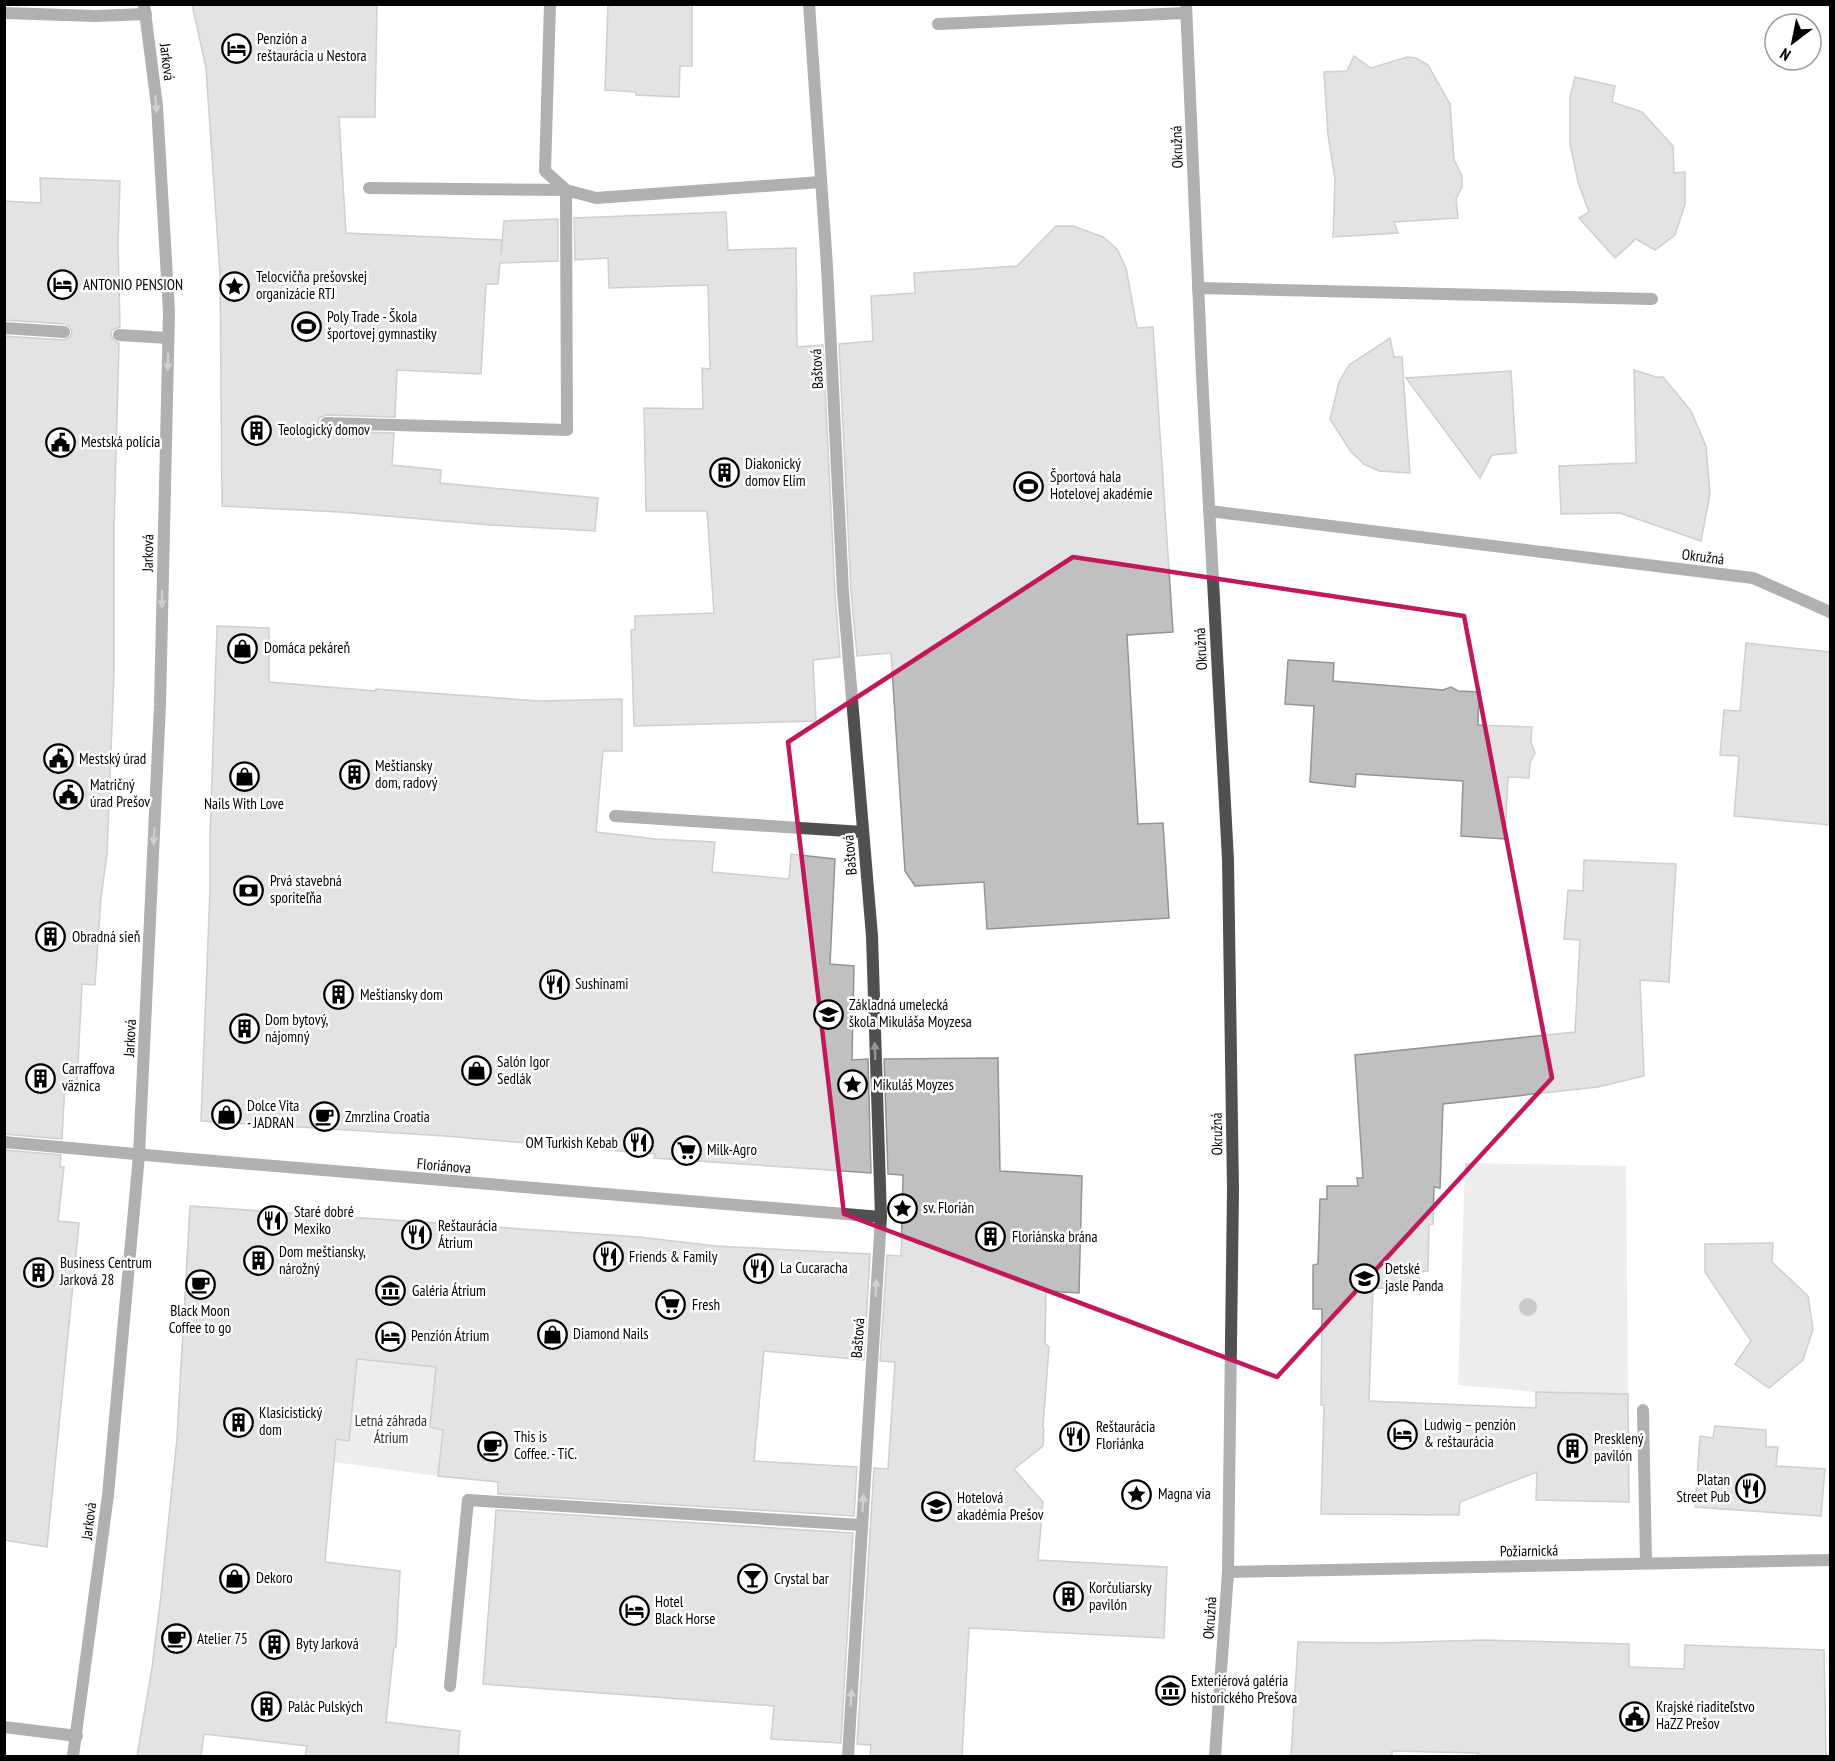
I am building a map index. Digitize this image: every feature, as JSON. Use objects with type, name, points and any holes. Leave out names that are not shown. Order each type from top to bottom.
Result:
[{"type":"street","points":[[326,423],[567,430],[566,190],[545,171],[550,4]]},
{"type":"street","name":"Baštová","points":[[809,4],[827,266],[843,592],[872,936],[881,1217],[848,1756]]},
{"type":"street","points":[[4,13],[95,16],[145,9]]},
{"type":"street","name":"Jarková","points":[[74,1756],[108,1495],[140,1155],[160,705],[169,312],[157,106],[145,9]]},
{"type":"street","points":[[938,24],[1186,9]]},
{"type":"street","name":"Okružná","points":[[1186,9],[1228,860],[1233,1190],[1228,1572],[1215,1756]]},
{"type":"street","points":[[369,188],[566,190],[596,198],[821,182]]},
{"type":"street","points":[[1198,288],[1652,299]]},
{"type":"street","points":[[4,328],[64,332]]},
{"type":"street","points":[[119,335],[168,338]]},
{"type":"street","name":"Okružná","points":[[1209,511],[1753,578],[1830,612]]},
{"type":"street","points":[[615,816],[863,832]]},
{"type":"street","name":"Floriánova","points":[[4,1142],[881,1217]]},
{"type":"street","points":[[1643,1410],[1646,1563]]},
{"type":"street","points":[[450,1686],[468,1500],[861,1525]]},
{"type":"street","name":"Požiarnická","points":[[1228,1572],[1830,1560]]},
{"type":"street","points":[[4,1727],[76,1736]]},
{"type":"highlighted area","points":[[1073,557],[1464,616],[1552,1078],[1277,1377],[844,1214],[788,742]]},
{"type":"green space","points":[[1465,1163],[1626,1166],[1628,1394],[1536,1392],[1458,1385]]},
{"type":"green space","name":"Letná záhrada Átrium","points":[[357,1360],[446,1368],[435,1380],[431,1427],[443,1430],[438,1476],[334,1462],[337,1440],[349,1440]]},
{"type":"building","points":[[192,4],[377,4],[375,117],[339,117],[346,233],[502,240],[501,255],[504,221],[558,219],[558,261],[500,263],[498,284],[486,284],[481,374],[397,370],[395,417],[326,415],[319,418],[318,423],[321,430],[326,431],[394,433],[392,465],[441,470],[440,483],[598,498],[595,531],[340,512],[222,506],[220,274],[206,68]]},
{"type":"building","points":[[608,4],[692,4],[692,66],[680,66],[679,97],[636,95],[636,92],[605,90]]},
{"type":"building","points":[[1354,56],[1371,68],[1407,57],[1416,58],[1428,65],[1450,104],[1454,160],[1462,176],[1462,187],[1456,199],[1458,218],[1394,222],[1398,233],[1333,237],[1335,179],[1328,135],[1324,72],[1347,71]]},
{"type":"building","points":[[1575,77],[1615,86],[1612,102],[1642,112],[1673,146],[1674,173],[1685,172],[1685,204],[1675,235],[1655,250],[1636,239],[1615,258],[1579,218],[1589,212],[1578,182],[1570,144],[1570,97]]},
{"type":"building","points":[[40,178],[120,181],[118,244],[120,327],[112,330],[111,335],[114,341],[119,343],[114,527],[114,673],[107,854],[101,898],[95,985],[82,984],[77,1083],[65,1083],[62,1139],[4,1134],[4,336],[64,340],[70,337],[72,332],[65,324],[4,320],[4,201],[41,203]]},
{"type":"building","points":[[726,212],[728,250],[796,248],[797,347],[823,345],[840,657],[813,660],[816,721],[634,726],[631,630],[635,629],[635,616],[714,613],[707,511],[646,511],[644,408],[703,409],[702,368],[710,369],[708,285],[609,288],[608,258],[575,260],[574,218]]},
{"type":"building","points":[[1056,226],[1073,226],[1103,237],[1117,249],[1126,268],[1137,328],[1153,327],[1173,632],[1127,635],[1138,824],[1163,823],[1169,918],[987,929],[984,882],[915,886],[905,871],[891,653],[857,656],[851,591],[839,344],[873,341],[871,296],[915,293],[914,273],[1017,266]]},
{"type":"building","points":[[1390,338],[1394,357],[1402,357],[1410,473],[1379,471],[1364,464],[1351,452],[1330,419],[1339,382],[1349,365]]},
{"type":"building","points":[[1634,370],[1663,377],[1691,411],[1706,446],[1710,494],[1701,541],[1620,513],[1561,514],[1559,466],[1636,463]]},
{"type":"building","points":[[1511,371],[1516,453],[1492,455],[1480,478],[1406,378]]},
{"type":"building","points":[[217,626],[269,628],[269,682],[539,701],[622,699],[622,751],[603,751],[596,832],[656,839],[715,842],[712,872],[789,879],[791,854],[835,859],[830,964],[854,966],[852,1060],[868,1059],[871,1173],[654,1158],[655,1154],[445,1136],[201,1121]]},
{"type":"building","points":[[1746,643],[1830,652],[1830,825],[1734,816],[1739,756],[1720,755],[1724,710],[1740,711]]},
{"type":"building","points":[[1288,660],[1334,663],[1333,681],[1443,690],[1451,687],[1458,691],[1479,692],[1478,725],[1532,727],[1531,742],[1535,753],[1530,763],[1529,778],[1508,777],[1505,839],[1461,836],[1463,781],[1356,774],[1355,787],[1310,782],[1314,706],[1285,704]]},
{"type":"building","points":[[1584,860],[1676,864],[1669,982],[1640,980],[1644,1076],[1598,1087],[1443,1104],[1440,1188],[1434,1187],[1433,1224],[1429,1225],[1428,1271],[1419,1272],[1419,1289],[1373,1288],[1369,1401],[1536,1408],[1536,1392],[1628,1394],[1629,1502],[1536,1500],[1537,1472],[1460,1502],[1459,1515],[1321,1514],[1324,1405],[1321,1405],[1322,1309],[1313,1309],[1313,1265],[1318,1264],[1320,1199],[1327,1199],[1327,1186],[1358,1186],[1357,1178],[1363,1178],[1355,1055],[1575,1032],[1580,940],[1564,939],[1568,890],[1583,891]]},
{"type":"building","points":[[998,1058],[1000,1171],[1082,1176],[1079,1293],[1046,1291],[1045,1343],[1049,1347],[1043,1446],[1014,1469],[1043,1502],[1038,1560],[1167,1567],[1164,1638],[969,1628],[962,1756],[870,1756],[871,1745],[857,1744],[874,1468],[888,1469],[895,1362],[880,1361],[887,1255],[901,1256],[903,1175],[888,1174],[884,1059]]},
{"type":"building","points":[[4,1150],[61,1155],[60,1167],[64,1167],[58,1221],[79,1223],[47,1547],[4,1540]]},
{"type":"building","points":[[190,1206],[639,1237],[716,1246],[870,1254],[864,1360],[764,1351],[754,1461],[857,1467],[854,1516],[498,1494],[498,1482],[438,1476],[443,1430],[430,1427],[436,1367],[357,1359],[349,1441],[336,1439],[325,1562],[400,1571],[396,1647],[394,1647],[386,1722],[460,1731],[458,1756],[305,1756],[307,1746],[204,1734],[201,1756],[137,1756],[152,1668],[177,1438]]},
{"type":"building","points":[[1773,1243],[1772,1262],[1808,1296],[1813,1329],[1803,1360],[1769,1388],[1735,1364],[1751,1341],[1705,1272],[1705,1244]]},
{"type":"building","name":"Platan Street Pub","points":[[1715,1426],[1766,1430],[1766,1447],[1778,1447],[1776,1466],[1825,1469],[1821,1516],[1695,1507],[1700,1436],[1713,1438]]},
{"type":"building","name":"Hotel Black Horse","points":[[496,1510],[853,1533],[841,1743],[771,1739],[774,1706],[483,1684]]},
{"type":"building","points":[[1485,1640],[1629,1644],[1629,1667],[1684,1669],[1685,1645],[1824,1650],[1826,1756],[1478,1756],[1478,1753],[1392,1751],[1392,1756],[1291,1756],[1298,1642],[1379,1643]]},
{"type":"place","name":"Penzión a reštaurácia u Nestora","points":[[236,48]]},
{"type":"place","name":"ANTONIO PENSION","points":[[62,285]]},
{"type":"place","name":"Telocvičňa prešovskej organizácie RTJ","points":[[235,286]]},
{"type":"place","name":"Poly Trade - Škola športovej gymnastiky","points":[[306,326]]},
{"type":"place","name":"Teologický domov","points":[[257,430]]},
{"type":"place","name":"Mestská polícia","points":[[60,442]]},
{"type":"place","name":"Diakonický domov Elim","points":[[724,473]]},
{"type":"place","name":"Športová hala Hotelovej akadémie","points":[[1029,486]]},
{"type":"place","name":"Domáca pekáreň","points":[[243,648]]},
{"type":"place","name":"Mestský úrad","points":[[58,759]]},
{"type":"place","name":"Meštiansky dom, radový","points":[[354,775]]},
{"type":"place","name":"Nails With Love","points":[[244,777]]},
{"type":"place","name":"Matričný úrad Prešov","points":[[69,794]]},
{"type":"place","name":"Prvá stavebná sporiteľňa","points":[[249,890]]},
{"type":"place","name":"Obradná sieň","points":[[51,937]]},
{"type":"place","name":"Sushinami","points":[[554,984]]},
{"type":"place","name":"Meštiansky dom","points":[[339,995]]},
{"type":"place","name":"Základná umelecká škola Mikuláša Moyzesa","points":[[828,1014]]},
{"type":"place","name":"Dom bytový, nájomný","points":[[244,1029]]},
{"type":"place","name":"Salón Igor Sedlák","points":[[476,1071]]},
{"type":"place","name":"Carraffova väznica","points":[[41,1078]]},
{"type":"place","name":"Mikuláš Moyzes","points":[[852,1085]]},
{"type":"place","name":"Dolce Vita - JADRAN","points":[[226,1115]]},
{"type":"place","name":"Zmrzlina Croatia","points":[[324,1117]]},
{"type":"place","name":"OM Turkish Kebab","points":[[639,1143]]},
{"type":"place","name":"Milk-Agro","points":[[686,1150]]},
{"type":"place","name":"sv. Florián","points":[[902,1208]]},
{"type":"place","name":"Staré dobré Mexiko","points":[[273,1221]]},
{"type":"place","name":"Reštaurácia Átrium","points":[[417,1235]]},
{"type":"place","name":"Floriánska brána","points":[[991,1237]]},
{"type":"place","name":"Friends & Family","points":[[608,1257]]},
{"type":"place","name":"Dom meštiansky, nárožný","points":[[258,1261]]},
{"type":"place","name":"La Cucaracha","points":[[759,1268]]},
{"type":"place","name":"Business Centrum Jarková 28","points":[[39,1272]]},
{"type":"place","name":"Detské jasle Panda","points":[[1364,1278]]},
{"type":"place","name":"Black Moon Coffee to go","points":[[200,1284]]},
{"type":"place","name":"Galéria Átrium","points":[[391,1291]]},
{"type":"place","name":"Fresh","points":[[671,1305]]},
{"type":"place","name":"Diamond Nails","points":[[552,1334]]},
{"type":"place","name":"Penzión Átrium","points":[[390,1336]]},
{"type":"place","name":"Klasicistický dom","points":[[238,1422]]},
{"type":"place","name":"Ludwig – penzión & reštaurácia","points":[[1403,1434]]},
{"type":"place","name":"Reštaurácia Floriánka","points":[[1075,1436]]},
{"type":"place","name":"This is Coffee. - TiC.","points":[[493,1446]]},
{"type":"place","name":"Presklený pavilón","points":[[1573,1448]]},
{"type":"place","name":"Platan Street Pub","points":[[1751,1489]]},
{"type":"place","name":"Magna via","points":[[1137,1494]]},
{"type":"place","name":"Hotelová akadémia Prešov","points":[[936,1507]]},
{"type":"place","name":"Dekoro","points":[[235,1578]]},
{"type":"place","name":"Crystal bar","points":[[753,1579]]},
{"type":"place","name":"Korčuliarsky pavilón","points":[[1068,1597]]},
{"type":"place","name":"Hotel Black Horse","points":[[634,1611]]},
{"type":"place","name":"Atelier 75","points":[[176,1639]]},
{"type":"place","name":"Byty Jarková","points":[[275,1644]]},
{"type":"place","name":"Exteriérová galéria historického Prešova","points":[[1170,1690]]},
{"type":"place","name":"Palác Pulských","points":[[267,1707]]},
{"type":"place","name":"Krajské riaditeľstvo HaZZ Prešov","points":[[1635,1716]]}]
